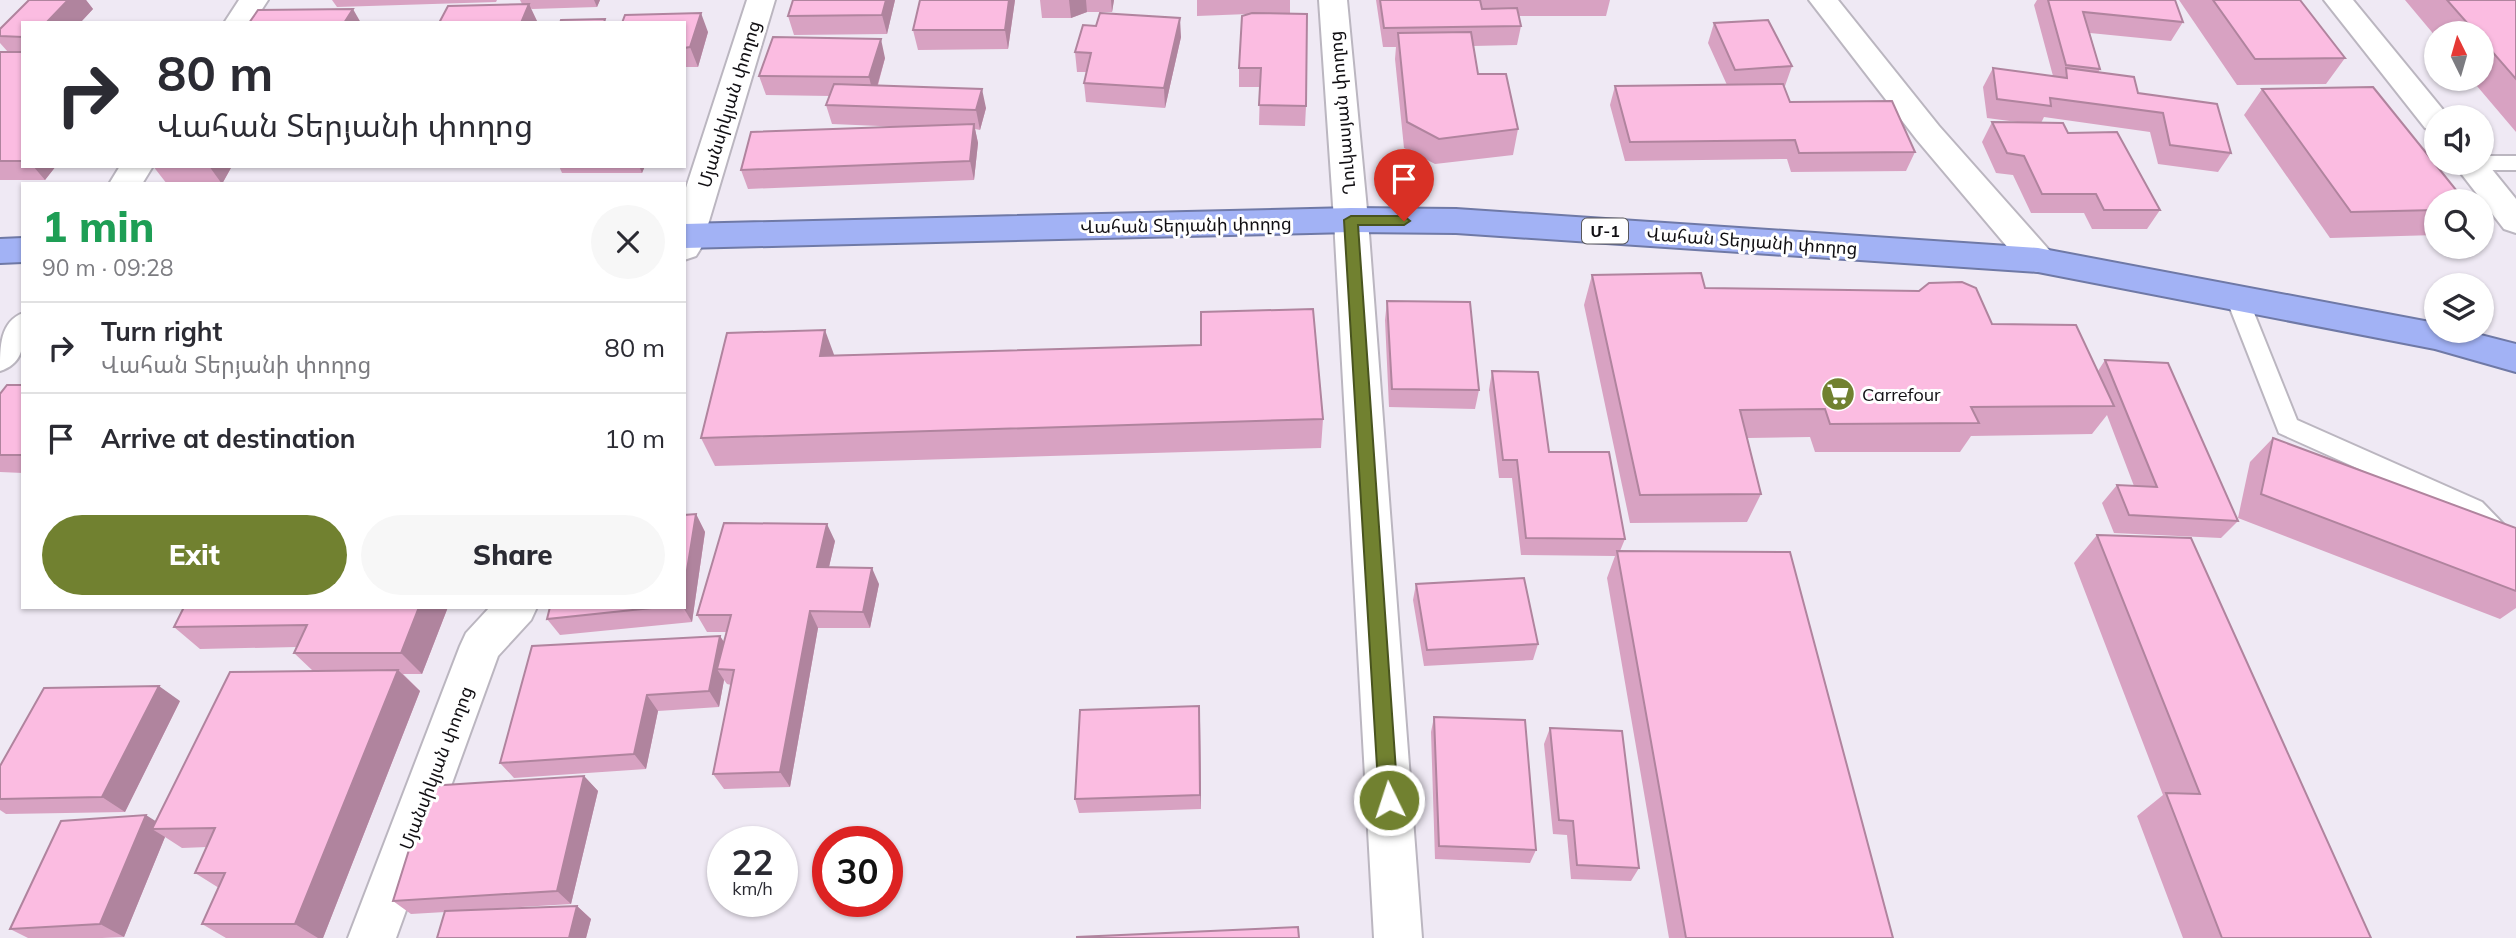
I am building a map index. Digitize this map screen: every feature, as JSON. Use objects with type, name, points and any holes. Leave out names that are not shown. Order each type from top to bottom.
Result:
[{"type":"highway","name":"Վահան Տերյանի փողոց","points":[[686,240],[1351,220],[1456,221],[2038,260],[2435,336],[2516,358]]},
{"type":"highway","points":[[0,251],[21,250]]},
{"type":"street","points":[[239,21],[254,0]]},
{"type":"street","name":"Մյանսիկյան փողոց","points":[[686,237],[761,0]]},
{"type":"street","name":"Ղուկասյան փողոց","points":[[1333,0],[1351,220],[1398,938]]},
{"type":"street","points":[[1823,0],[1928,133],[2038,260]]},
{"type":"street","points":[[2338,0],[2424,106]]},
{"type":"street","points":[[2481,175],[2509,204]]},
{"type":"street","points":[[0,357],[21,329]]},
{"type":"street","name":"Մյանսիկյան փողոց","points":[[372,938],[481,646],[514,609]]},
{"type":"lane","points":[[2494,163],[2516,163]]},
{"type":"lane","points":[[2238,298],[2287,426],[2473,509],[2502,542],[2516,548]]},
{"type":"building","points":[[29,0],[68,0],[48,21],[21,21],[21,37],[0,36],[0,29]]},
{"type":"building","points":[[793,0],[886,0],[882,15],[788,16]]},
{"type":"building","points":[[920,0],[1009,0],[1005,30],[913,30]]},
{"type":"building","points":[[1380,0],[1480,0],[1482,9],[1517,8],[1521,26],[1384,28]]},
{"type":"building","points":[[2048,0],[2175,0],[2183,22],[2083,12],[2100,69],[2066,65]]},
{"type":"building","points":[[2213,0],[2300,0],[2345,58],[2255,59]]},
{"type":"building","points":[[2447,0],[2516,0],[2516,79],[2494,54],[2494,21],[2465,21]]},
{"type":"building","points":[[529,4],[522,21],[440,21],[448,6]]},
{"type":"building","points":[[353,9],[345,21],[250,21],[258,10]]},
{"type":"building","points":[[701,13],[690,47],[686,48],[686,21],[623,21],[625,15]]},
{"type":"building","points":[[1100,13],[1180,18],[1164,88],[1084,83],[1091,53],[1075,52],[1083,25],[1096,26]]},
{"type":"building","points":[[1252,13],[1307,14],[1306,106],[1259,105],[1261,68],[1239,68],[1242,16]]},
{"type":"building","points":[[605,19],[604,21],[561,20]]},
{"type":"building","points":[[1768,20],[1792,66],[1735,70],[1714,23]]},
{"type":"building","points":[[1471,32],[1478,74],[1506,74],[1518,129],[1439,139],[1407,122],[1398,33]]},
{"type":"building","points":[[773,37],[881,39],[869,77],[759,76]]},
{"type":"building","points":[[0,52],[21,52],[21,161],[0,161]]},
{"type":"building","points":[[1993,68],[2067,78],[2066,68],[2134,77],[2138,93],[2217,104],[2231,153],[2170,145],[2163,113],[2050,98],[2051,106],[1997,99]]},
{"type":"building","points":[[834,84],[982,89],[976,110],[826,105]]},
{"type":"building","points":[[1783,84],[1790,102],[1892,101],[1915,152],[1799,153],[1795,140],[1630,142],[1615,86]]},
{"type":"building","points":[[2373,87],[2424,150],[2424,175],[2444,175],[2455,189],[2424,189],[2424,210],[2351,212],[2262,89]]},
{"type":"building","points":[[1992,122],[2063,123],[2068,133],[2117,132],[2160,210],[2104,210],[2096,194],[2042,194],[2024,156],[2007,153]]},
{"type":"building","points":[[974,124],[970,161],[741,170],[751,132]]},
{"type":"building","name":"Carrefour","points":[[1701,273],[1705,288],[1919,291],[1929,283],[1962,282],[1976,288],[1992,324],[2076,325],[2114,406],[1971,407],[1979,423],[1830,424],[1825,409],[1740,410],[1761,494],[1640,495],[1592,275]]},
{"type":"building","points":[[1387,301],[1470,302],[1479,390],[1392,389]]},
{"type":"building","points":[[1313,309],[1323,419],[701,438],[727,333],[825,330],[820,356],[1201,345],[1201,312]]},
{"type":"building","points":[[2105,360],[2168,363],[2238,521],[2129,515],[2117,485],[2157,487]]},
{"type":"building","points":[[1492,371],[1538,372],[1549,452],[1609,452],[1625,539],[1526,538],[1517,460],[1503,460]]},
{"type":"building","points":[[7,385],[21,385],[21,455],[0,455],[0,394]]},
{"type":"building","points":[[2273,438],[2516,528],[2516,591],[2261,494]]},
{"type":"building","points":[[696,514],[686,576],[686,515]]},
{"type":"building","points":[[724,523],[827,524],[817,567],[872,568],[863,612],[810,611],[780,772],[713,774],[734,670],[717,669],[731,615],[697,615]]},
{"type":"building","points":[[2097,535],[2191,538],[2371,938],[2222,938],[2166,793],[2200,794]]},
{"type":"building","points":[[1617,551],[1790,552],[1893,938],[1686,938]]},
{"type":"building","points":[[1524,578],[1538,644],[1427,650],[1416,584]]},
{"type":"building","points":[[183,609],[418,609],[401,653],[294,653],[307,625],[174,627]]},
{"type":"building","points":[[550,609],[642,609],[547,619]]},
{"type":"building","points":[[720,636],[709,691],[647,695],[634,754],[500,763],[532,646]]},
{"type":"building","points":[[398,670],[295,924],[202,924],[225,873],[195,873],[215,828],[152,829],[230,672]]},
{"type":"building","points":[[159,686],[102,797],[0,799],[0,766],[44,688]]},
{"type":"building","points":[[1199,706],[1200,795],[1075,799],[1080,710]]},
{"type":"building","points":[[1434,717],[1525,720],[1536,850],[1439,846]]},
{"type":"building","points":[[1550,728],[1622,731],[1639,868],[1577,865],[1573,821],[1559,820]]},
{"type":"building","points":[[584,776],[557,891],[393,901],[429,786]]},
{"type":"building","points":[[146,815],[100,924],[10,929],[61,821]]},
{"type":"building","points":[[577,906],[569,938],[437,938],[445,911]]},
{"type":"building","points":[[1298,927],[1299,938],[1077,938],[1077,937]]},
{"type":"place","name":"Carrefour","points":[[1838,394]]},
{"type":"route","points":[[1389,800],[1351,220],[1404,221]]}]
